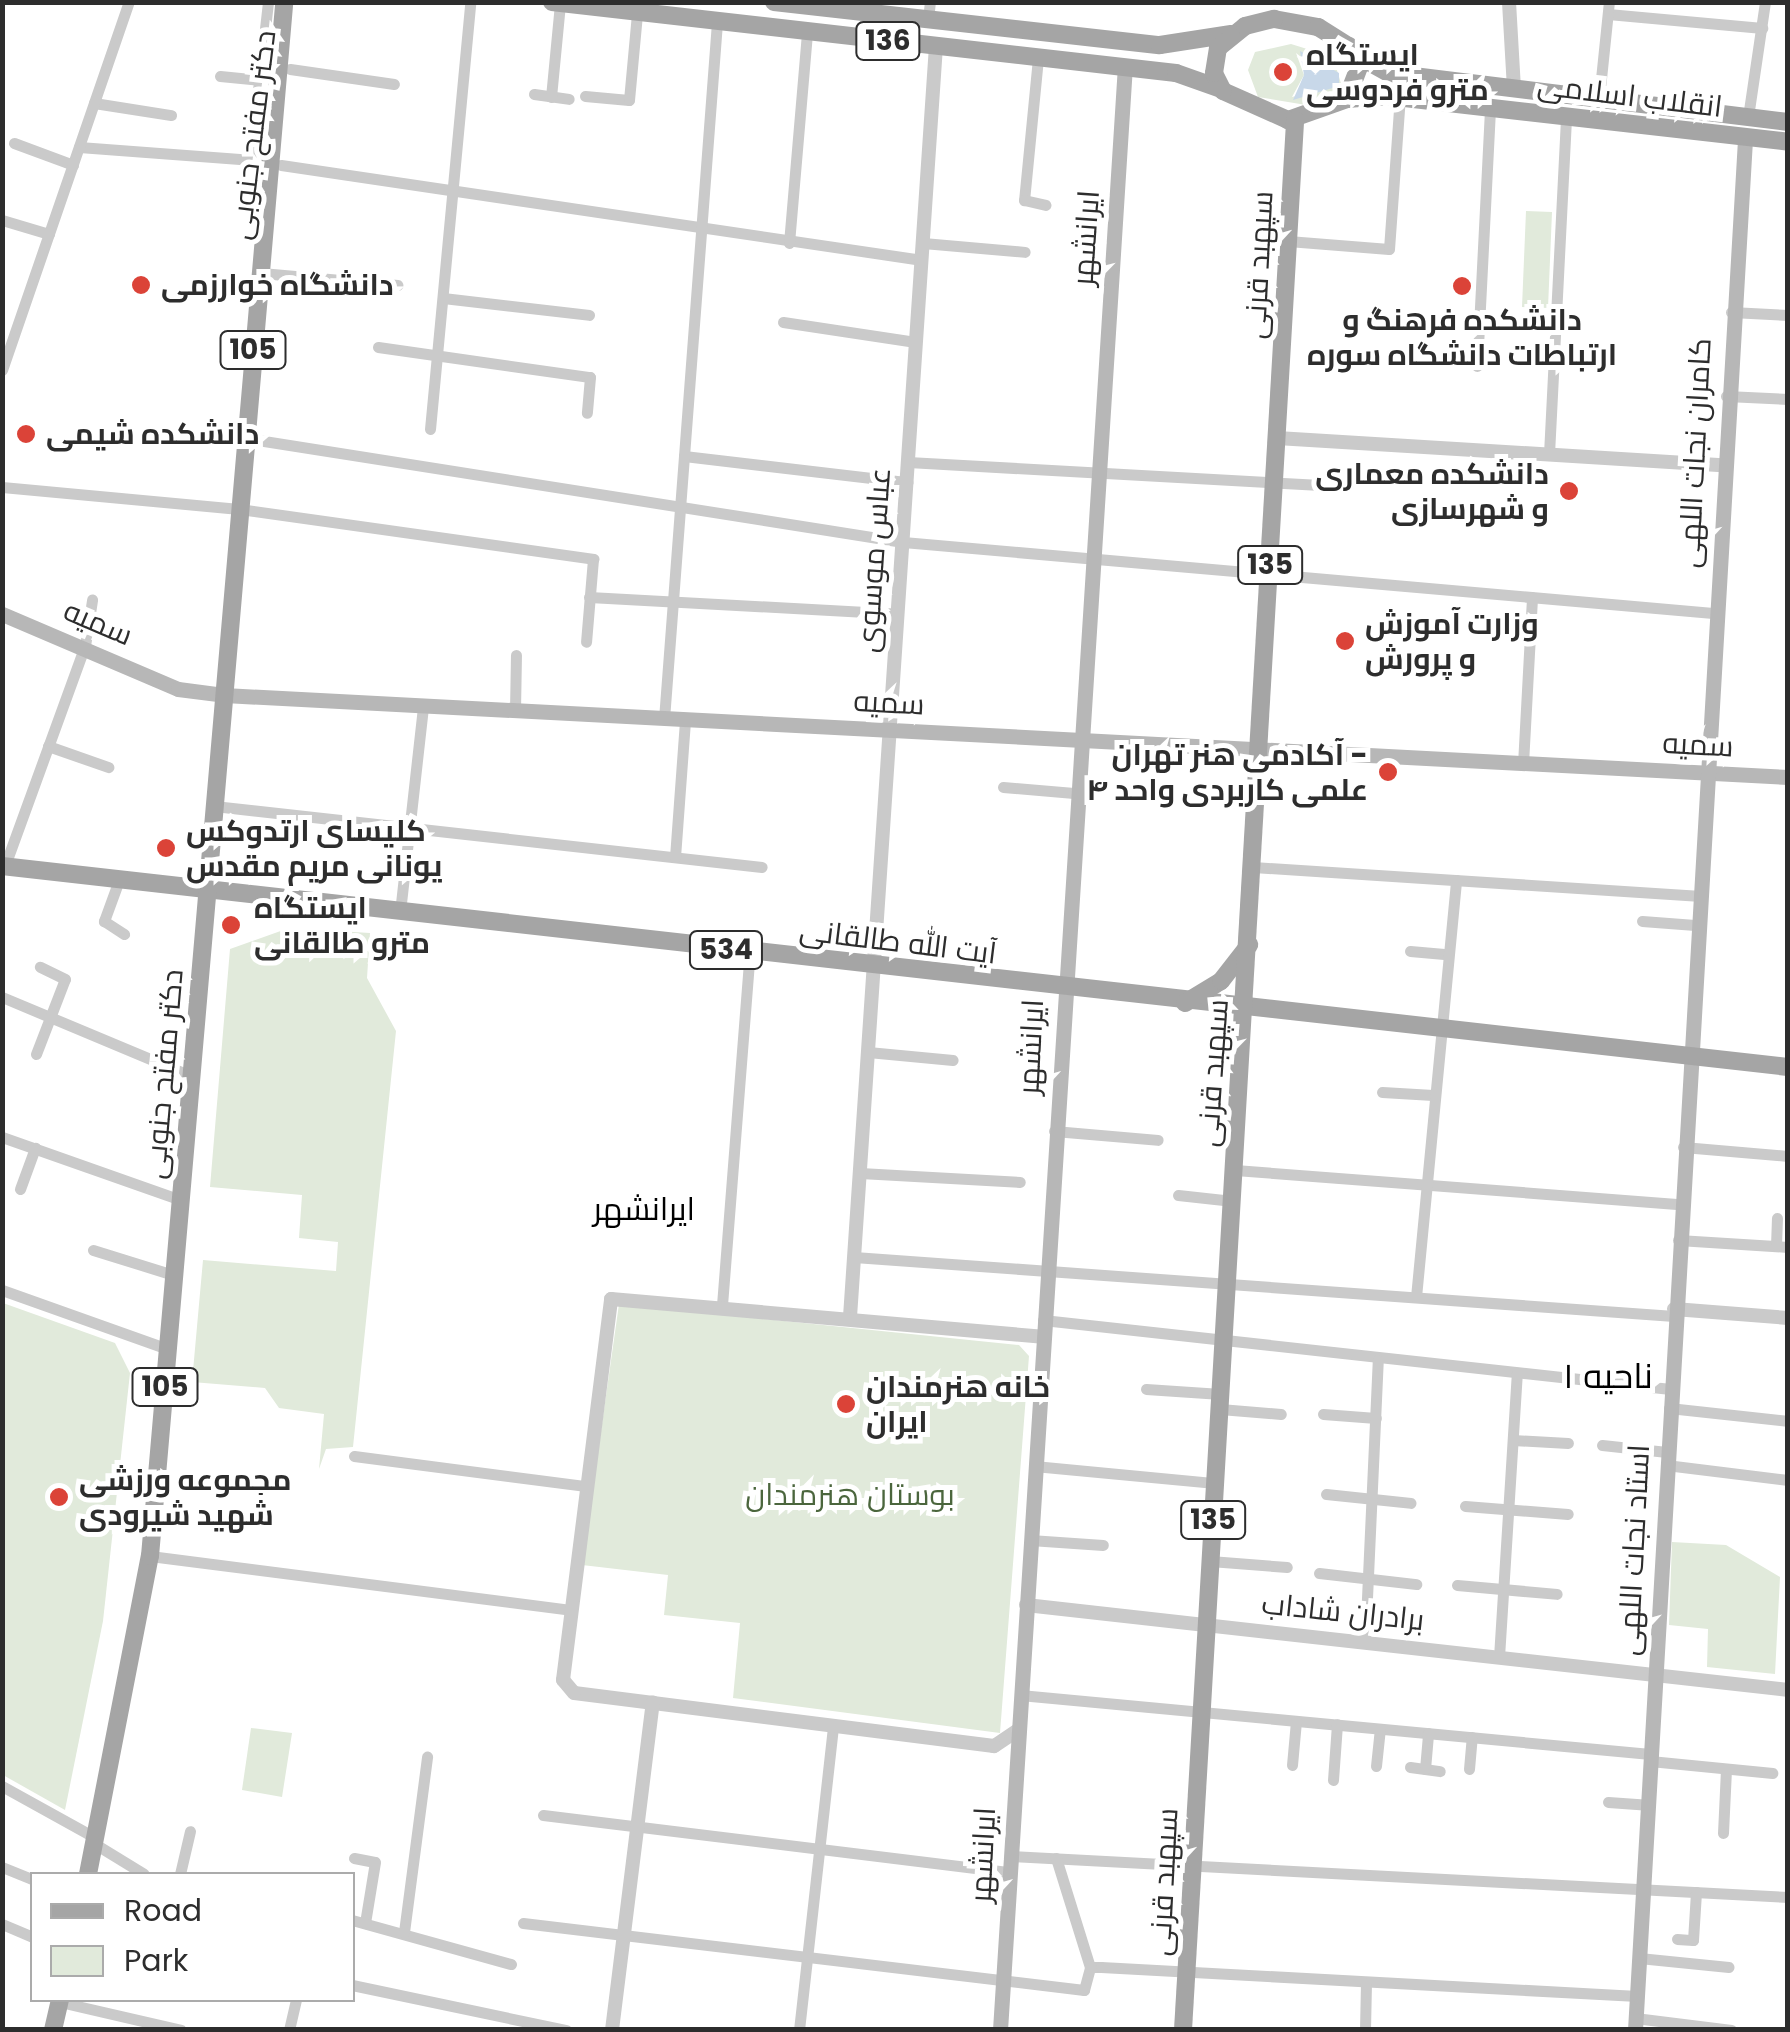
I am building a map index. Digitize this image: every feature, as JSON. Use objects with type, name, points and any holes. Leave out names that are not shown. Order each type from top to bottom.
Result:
[{"type":"main road","name":"136","points":[[774,2],[929,11],[1187,47],[1231,34]]},
{"type":"main road","name":"دکتر مفتح جنوبی","points":[[261,273],[282,166],[290,69],[283,3]]},
{"type":"main road","name":"دکتر مفتح جنوبی","points":[[88,1872],[150,1556],[283,3]]},
{"type":"main road","name":"136","points":[[556,3],[1125,68],[1221,89]]},
{"type":"main road","points":[[1271,11],[1325,29],[1356,55],[1347,100],[1295,120],[1255,111],[1221,89],[1214,60],[1231,34],[1271,11]]},
{"type":"main road","name":"انقلاب اسلامی","points":[[1356,55],[1389,73],[1788,122]]},
{"type":"main road","name":"ایرانشهر","points":[[1000,2030],[1074,793],[1125,68]]},
{"type":"main road","name":"انقلاب اسلامی","points":[[1347,100],[1400,97],[1788,142]]},
{"type":"main road","points":[[1745,137],[1748,117]]},
{"type":"main road","name":"سپهبد قرنی","points":[[1183,2030],[1295,120]]},
{"type":"main road","name":"کامران نجات اللهی","points":[[1704,773],[1745,137]]},
{"type":"main road","name":"سمیه","points":[[2,614],[85,646],[178,689],[224,696],[1788,778]]},
{"type":"main road","name":"استاد نجات اللهی","points":[[1635,2024],[1704,773]]},
{"type":"main road","name":"آیت الله طالقانی","points":[[3,868],[1245,1010],[1788,1067]]},
{"type":"main road","points":[[1185,1003],[1221,981],[1249,944]]},
{"type":"main road","points":[[53,2030],[60,2002]]},
{"type":"street","points":[[2,370],[6,347],[50,234],[130,2]]},
{"type":"street","points":[[430,429],[470,2]]},
{"type":"street","points":[[1509,2],[1514,88]]},
{"type":"street","points":[[1748,117],[1766,2]]},
{"type":"street","points":[[79,148],[252,157],[260,80],[283,3]]},
{"type":"street","points":[[552,97],[556,3]]},
{"type":"street","points":[[1599,98],[1609,8],[1762,28]]},
{"type":"street","points":[[584,96],[629,100],[637,13]]},
{"type":"street","points":[[664,718],[717,23]]},
{"type":"street","points":[[789,243],[807,33]]},
{"type":"street","name":"عباس موسوی","points":[[850,1317],[936,46]]},
{"type":"street","points":[[1038,58],[1024,200],[1045,205]]},
{"type":"street","points":[[290,69],[394,84]]},
{"type":"street","points":[[220,76],[260,80]]},
{"type":"street","points":[[534,94],[569,99]]},
{"type":"street","points":[[1288,240],[1389,249],[1400,97]]},
{"type":"street","points":[[94,104],[171,115]]},
{"type":"street","points":[[1477,366],[1490,108]]},
{"type":"street","points":[[1549,454],[1566,116]]},
{"type":"street","points":[[14,143],[73,165]]},
{"type":"street","points":[[282,166],[701,232],[922,260]]},
{"type":"street","points":[[2,220],[50,234]]},
{"type":"street","points":[[922,242],[1025,252]]},
{"type":"street","points":[[261,273],[397,285]]},
{"type":"street","points":[[443,298],[589,315]]},
{"type":"street","points":[[1731,312],[1788,315]]},
{"type":"street","points":[[782,322],[916,342]]},
{"type":"street","points":[[378,347],[590,377],[588,413]]},
{"type":"street","points":[[1726,396],[1788,398]]},
{"type":"street","points":[[245,438],[903,542],[1713,613]]},
{"type":"street","points":[[1277,438],[1722,465]]},
{"type":"street","points":[[684,456],[907,482]]},
{"type":"street","points":[[908,462],[1320,485]]},
{"type":"street","points":[[2,488],[239,509],[593,559],[586,642]]},
{"type":"street","points":[[1524,764],[1532,597]]},
{"type":"street","points":[[590,598],[898,614]]},
{"type":"street","points":[[3,868],[85,646],[92,600]]},
{"type":"street","points":[[515,711],[516,654]]},
{"type":"street","points":[[400,912],[424,706]]},
{"type":"street","points":[[675,857],[684,720]]},
{"type":"street","points":[[48,746],[108,767]]},
{"type":"street","points":[[1002,787],[1074,793]]},
{"type":"street","points":[[214,806],[762,866]]},
{"type":"street","points":[[1253,867],[1697,896]]},
{"type":"street","points":[[119,880],[104,922],[124,934]]},
{"type":"street","points":[[1416,1297],[1456,880]]},
{"type":"street","points":[[1642,921],[1696,925]]},
{"type":"street","points":[[1410,951],[1447,954]]},
{"type":"street","points":[[722,1304],[750,953]]},
{"type":"street","points":[[36,1054],[65,979],[40,967]]},
{"type":"street","points":[[2,998],[191,1076]]},
{"type":"street","points":[[868,1052],[952,1060]]},
{"type":"street","points":[[1382,1092],[1433,1095]]},
{"type":"street","points":[[1054,1131],[1158,1140]]},
{"type":"street","points":[[2,1137],[181,1200]]},
{"type":"street","points":[[1683,1147],[1788,1156]]},
{"type":"street","points":[[20,1189],[35,1148]]},
{"type":"street","points":[[1235,1170],[1680,1204]]},
{"type":"street","points":[[860,1173],[1020,1182]]},
{"type":"street","points":[[1178,1195],[1233,1201]]},
{"type":"street","points":[[1678,1240],[1782,1246],[1777,1218]]},
{"type":"street","points":[[94,1250],[174,1275]]},
{"type":"street","points":[[854,1257],[1416,1297],[1788,1318]]},
{"type":"street","points":[[2,1290],[168,1350]]},
{"type":"street","points":[[1018,1730],[998,1746],[653,1703],[563,1684],[606,1307],[624,1295],[850,1317],[1224,1344],[1670,1389]]},
{"type":"street","points":[[1365,1642],[1378,1360]]},
{"type":"street","points":[[1499,1657],[1516,1374]]},
{"type":"street","points":[[1146,1388],[1281,1414]]},
{"type":"street","points":[[1669,1408],[1788,1421]]},
{"type":"street","points":[[1323,1414],[1376,1418]]},
{"type":"street","points":[[1512,1440],[1568,1443]]},
{"type":"street","points":[[1602,1445],[1788,1480]]},
{"type":"street","points":[[354,1456],[586,1486]]},
{"type":"street","points":[[1034,1466],[1215,1483]]},
{"type":"street","points":[[1326,1494],[1411,1503]]},
{"type":"street","points":[[1464,1506],[1568,1514]]},
{"type":"street","points":[[1030,1540],[1103,1545]]},
{"type":"street","points":[[150,1556],[571,1610]]},
{"type":"street","points":[[1210,1561],[1287,1567]]},
{"type":"street","points":[[1319,1573],[1416,1584]]},
{"type":"street","points":[[1458,1585],[1557,1594]]},
{"type":"street","name":"برادران شاداب","points":[[1026,1604],[1788,1690]]},
{"type":"street","points":[[1020,1696],[1472,1737],[1772,1774]]},
{"type":"street","points":[[612,2030],[653,1703]]},
{"type":"street","points":[[1292,1766],[1296,1720]]},
{"type":"street","points":[[1333,1780],[1337,1724]]},
{"type":"street","points":[[799,2030],[833,1726]]},
{"type":"street","points":[[1376,1766],[1380,1728]]},
{"type":"street","points":[[1425,1769],[1428,1733]]},
{"type":"street","points":[[1468,1770],[1472,1737]]},
{"type":"street","points":[[410,1935],[427,1756]]},
{"type":"street","points":[[1410,1767],[1440,1771]]},
{"type":"street","points":[[1722,1833],[1726,1769]]},
{"type":"street","points":[[2,1786],[141,1872]]},
{"type":"street","points":[[1608,1802],[1647,1805]]},
{"type":"street","points":[[543,1815],[819,1849],[1010,1864],[1056,1858],[1788,1897]]},
{"type":"street","points":[[180,1872],[190,1831]]},
{"type":"street","points":[[354,1858],[375,1862],[357,1923],[511,1964]]},
{"type":"street","points":[[523,1923],[1084,1990],[1090,1967],[1056,1858]]},
{"type":"street","points":[[2,1867],[30,1878]]},
{"type":"street","points":[[1678,1939],[1693,1940],[1696,1892]]},
{"type":"street","points":[[2,1924],[30,1936]]},
{"type":"street","points":[[1639,1958],[1729,1967]]},
{"type":"street","points":[[1090,1967],[1636,1996]]},
{"type":"street","points":[[1365,2030],[1366,1983]]},
{"type":"street","points":[[355,1986],[566,2030]]},
{"type":"street","points":[[64,2002],[181,2030]]},
{"type":"street","points":[[289,2030],[296,2002]]},
{"type":"street","points":[[1635,2024],[1729,2028]]},
{"type":"green space","points":[[1291,44],[1333,57],[1343,90],[1306,105],[1258,97],[1248,70],[1255,52]],"holes":[[[1296,53],[1338,86],[1292,97],[1304,75]]]},
{"type":"green space","points":[[1526,211],[1552,212],[1548,308],[1522,307]]},
{"type":"green space","points":[[289,928],[370,933],[367,978],[396,1031],[353,1447],[326,1449],[319,1469],[324,1414],[279,1408],[265,1388],[192,1382],[203,1260],[336,1271],[338,1242],[299,1238],[302,1195],[210,1187],[230,949]]},
{"type":"green space","name":"مجموعه ورزشی شهید شیرودی","points":[[3,1303],[115,1343],[130,1373],[103,1621],[65,1810],[3,1775]]},
{"type":"green space","name":"بوستان هنرمندان","points":[[619,1304],[1019,1345],[1029,1356],[1000,1733],[733,1698],[740,1623],[664,1615],[668,1575],[582,1565]]},
{"type":"green space","points":[[1672,1542],[1726,1545],[1780,1577],[1775,1674],[1707,1667],[1708,1629],[1669,1625]]},
{"type":"green space","points":[[251,1728],[292,1733],[282,1797],[242,1790]]},
{"type":"water","points":[[1300,51],[1339,73],[1339,86],[1293,100],[1304,75]]},
{"type":"place","name":"ایستگاه مترو فردوسی","points":[[1283,72]]},
{"type":"place","name":"دانشگاه خوارزمی","points":[[141,285]]},
{"type":"place","name":"دانشکده فرهنگ و ارتباطات دانشگاه سوره","points":[[1462,286]]},
{"type":"place","name":"دانشکده شیمی","points":[[26,434]]},
{"type":"place","name":"دانشکده معماری و شهرسازی","points":[[1569,491]]},
{"type":"place","name":"وزارت آموزش و پرورش","points":[[1345,641]]},
{"type":"place","name":"آکادمی هنر تهران - علمی کاربردی واحد ۴","points":[[1388,772]]},
{"type":"place","name":"کلیسای ارتدوکس یونانی مریم مقدس","points":[[166,848]]},
{"type":"place","name":"ایستگاه مترو طالقانی","points":[[231,925]]},
{"type":"place","name":"خانه هنرمندان ایران","points":[[846,1404]]},
{"type":"place","name":"مجموعه ورزشی شهید شیرودی","points":[[59,1497]]},
{"type":"district","name":"ایرانشهر","points":[[644,1209]]},
{"type":"district","name":"ناحیه ۱","points":[[1608,1376]]}]
